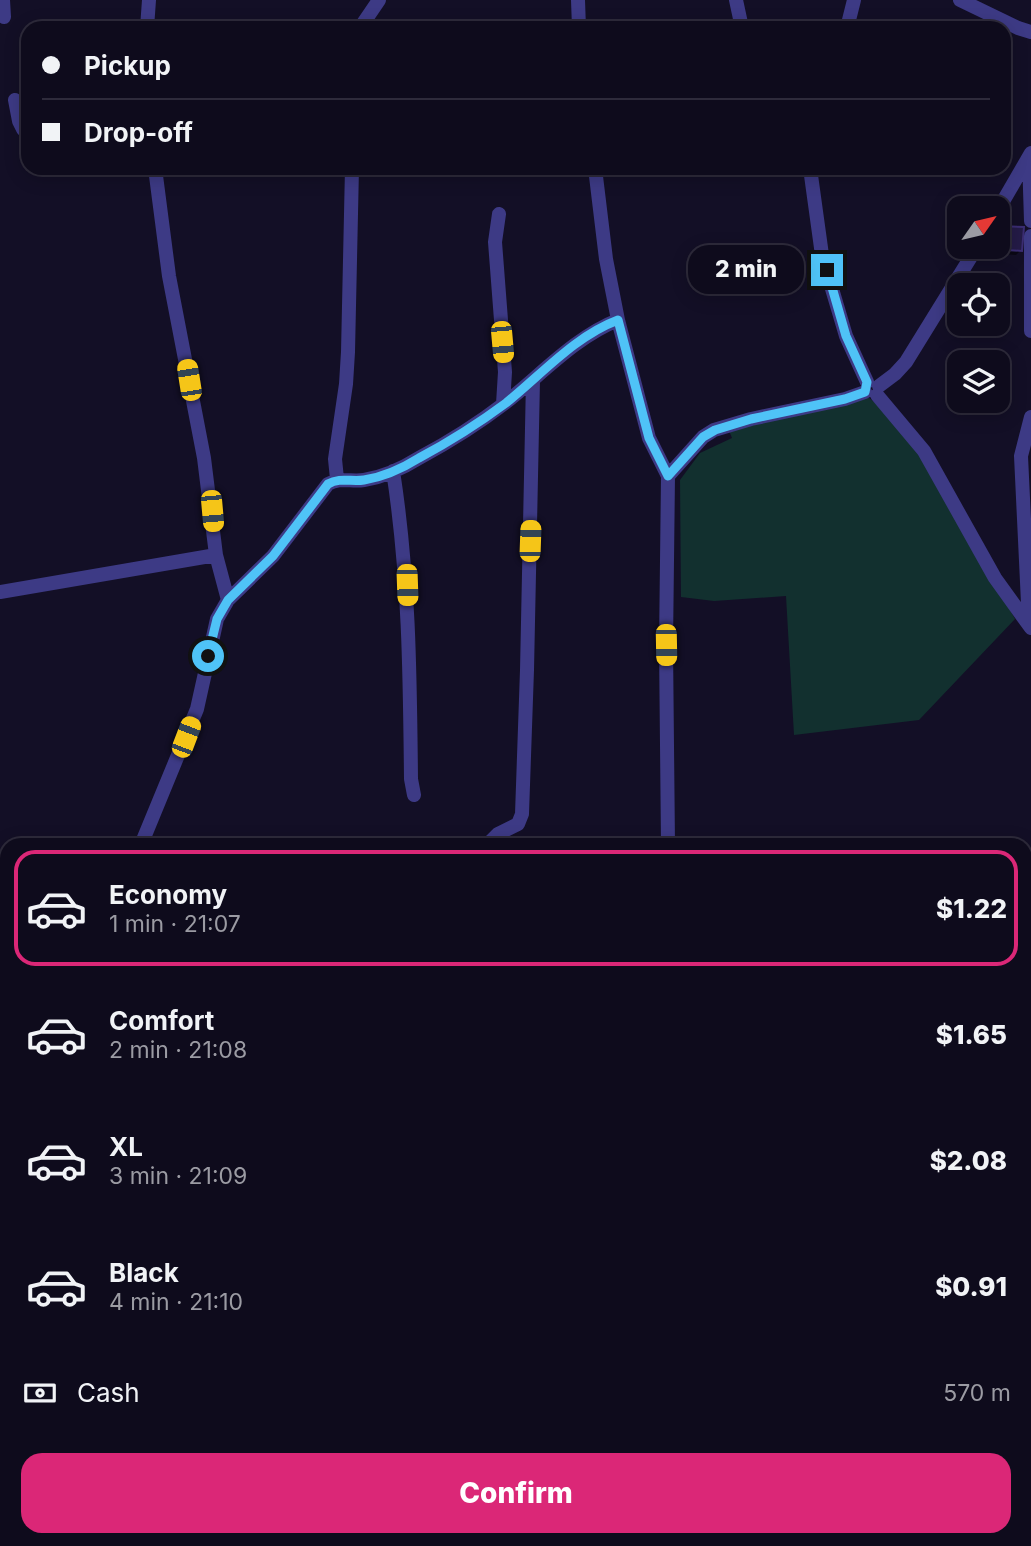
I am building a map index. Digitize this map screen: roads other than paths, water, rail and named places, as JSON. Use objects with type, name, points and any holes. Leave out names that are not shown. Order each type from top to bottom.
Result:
[{"type":"street","points":[[3,0],[4,17]]},
{"type":"street","points":[[148,21],[149,0]]},
{"type":"street","points":[[365,21],[379,0]]},
{"type":"street","points":[[578,0],[579,21]]},
{"type":"street","points":[[736,0],[740,21]]},
{"type":"street","points":[[849,21],[854,0]]},
{"type":"street","points":[[960,0],[1007,21]]},
{"type":"street","points":[[1011,23],[1031,32]]},
{"type":"street","points":[[15,100],[21,125]]},
{"type":"street","points":[[1006,196],[1030,155]]},
{"type":"street","points":[[1030,155],[1031,221]]},
{"type":"street","points":[[156,175],[169,276],[204,458],[216,555],[228,600]]},
{"type":"street","points":[[337,479],[335,460],[348,352],[356,175]]},
{"type":"street","points":[[596,175],[606,260],[618,320],[649,438],[668,476],[668,838]]},
{"type":"street","points":[[811,175],[822,255],[846,336],[872,389],[924,451],[995,578],[1030,627]]},
{"type":"street","points":[[499,214],[495,242],[505,372],[503,404]]},
{"type":"street","points":[[1031,236],[1031,331]]},
{"type":"street","points":[[668,476],[703,437],[715,430],[751,419],[845,399],[872,389],[895,374],[906,362],[970,259]]},
{"type":"street","points":[[144,838],[197,709],[217,619],[228,600],[262,569],[298,525],[321,491],[337,479],[366,480],[393,471],[454,438],[503,404],[602,326],[618,320]]},
{"type":"street","points":[[495,838],[518,824],[522,814],[533,380]]},
{"type":"street","points":[[1030,627],[1021,456],[1031,417]]},
{"type":"street","points":[[393,471],[407,585],[411,657],[411,779],[414,795]]},
{"type":"street","points":[[0,592],[216,555]]}]
